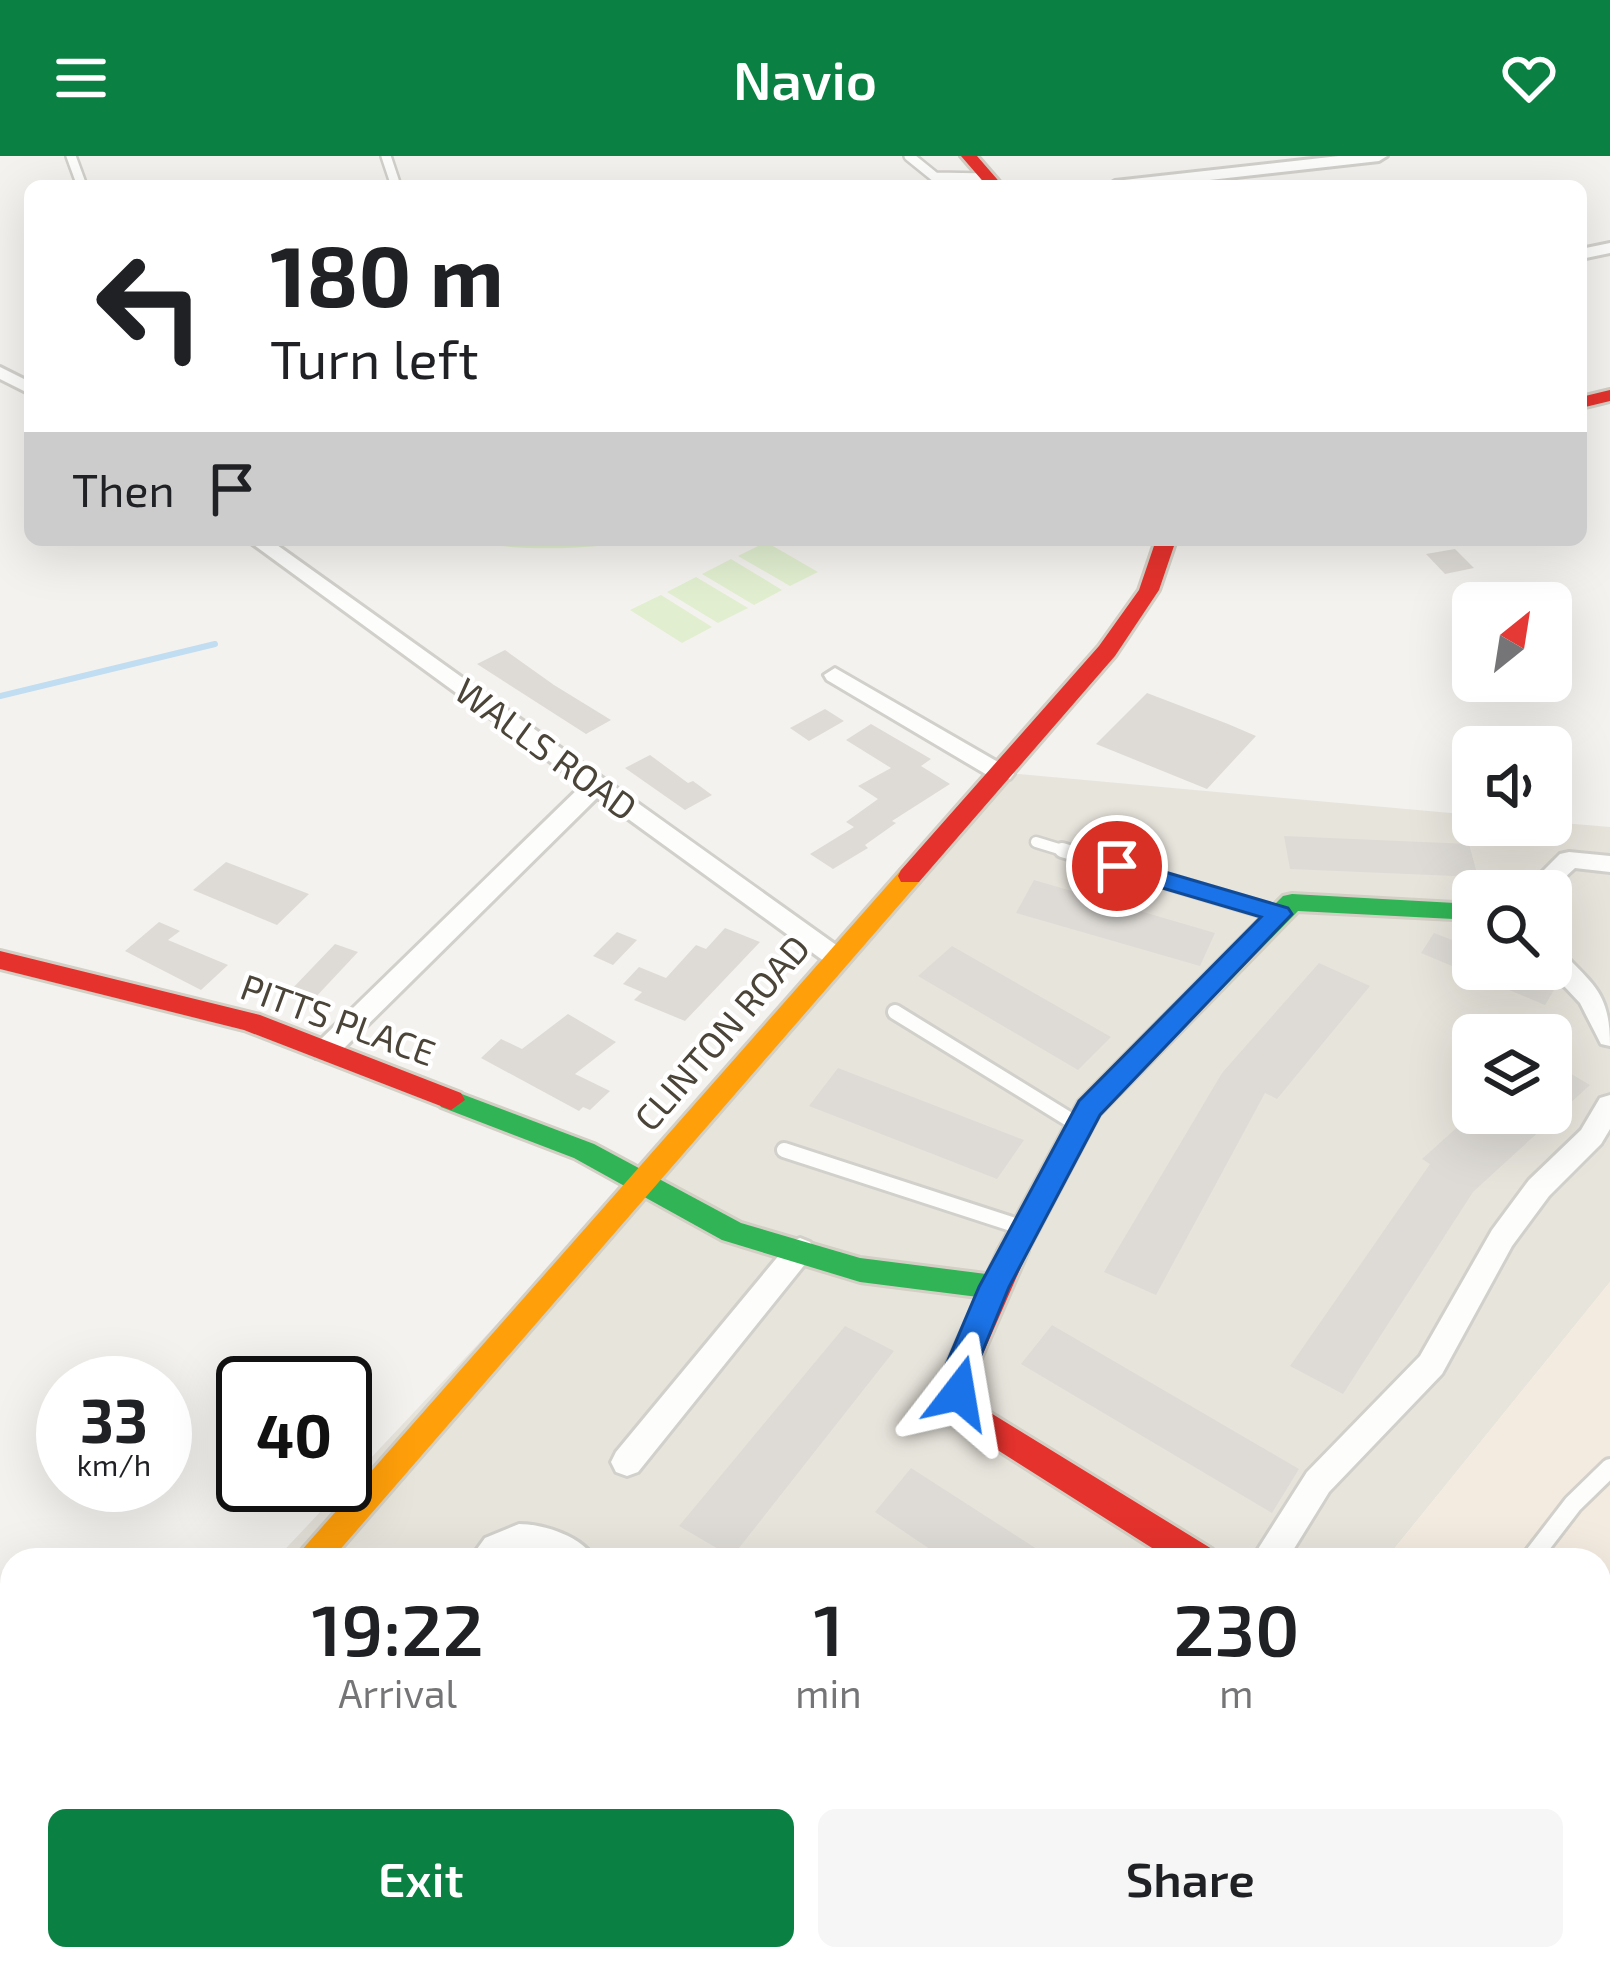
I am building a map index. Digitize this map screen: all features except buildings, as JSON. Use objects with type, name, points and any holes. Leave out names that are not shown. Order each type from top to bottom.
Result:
[{"type":"street","points":[[1168,180],[1379,156]]},
{"type":"street","name":"WALLS ROAD","points":[[265,546],[837,958]]},
{"type":"street","name":"CLINTON ROAD","points":[[320,1548],[1002,774],[1132,616],[1149,590],[1164,546]]},
{"type":"street","points":[[835,675],[1002,774]]},
{"type":"street","points":[[326,1051],[595,786]]},
{"type":"street","points":[[1558,870],[1569,860],[1610,864]]},
{"type":"street","points":[[1181,1548],[966,1414],[958,1372],[994,1287],[1089,1108],[1292,902],[1452,911]]},
{"type":"street","name":"PITTS PLACE","points":[[0,960],[251,1022],[642,1178],[732,1232],[860,1270],[994,1287]]},
{"type":"street","points":[[1572,978],[1591,998],[1610,1036]]},
{"type":"street","points":[[1276,1548],[1318,1482],[1431,1365],[1502,1238],[1539,1188],[1592,1138],[1610,1105]]},
{"type":"street","points":[[627,1462],[800,1250]]},
{"type":"street","points":[[496,1548],[518,1537],[541,1538],[558,1548]]},
{"type":"lane","points":[[909,156],[932,178],[984,173]]},
{"type":"lane","points":[[1036,842],[1280,914]]},
{"type":"lane","points":[[895,1012],[1080,1126]]},
{"type":"lane","points":[[784,1150],[1025,1228]]},
{"type":"lane","points":[[1539,1548],[1573,1504],[1610,1468]]},
{"type":"shaded area","points":[[1007,773],[1452,813],[1452,846],[1572,846],[1572,824],[1610,827],[1610,1282],[1395,1548],[286,1548],[320,1512],[372,1512],[372,1457]]},
{"type":"shaded area","points":[[1610,1282],[1610,1548],[1395,1548]]},
{"type":"green space","points":[[502,546],[602,546],[555,548]]},
{"type":"green space","points":[[758,546],[773,546],[818,572],[790,586],[738,556]]},
{"type":"green space","points":[[731,559],[782,590],[754,605],[702,574]]},
{"type":"green space","points":[[696,577],[748,608],[718,623],[667,592]]},
{"type":"green space","points":[[661,595],[712,627],[682,643],[630,610]]},
{"type":"waterway","points":[[0,696],[215,644]]},
{"type":"traffic: fast","points":[[1013,1251],[1089,1108],[1292,902],[1452,911]]},
{"type":"traffic: fast","points":[[451,1100],[584,1151],[732,1232],[860,1270],[994,1287]]},
{"type":"traffic: slow","points":[[321,1548],[910,876]]},
{"type":"traffic: jam","points":[[969,156],[990,180]]},
{"type":"traffic: jam","points":[[1587,401],[1610,395]]},
{"type":"traffic: jam","points":[[910,876],[1107,651],[1149,590],[1164,546]]},
{"type":"traffic: jam","points":[[0,960],[251,1022],[451,1100]]},
{"type":"traffic: jam","points":[[1013,1251],[959,1372],[966,1414],[1181,1548]]},
{"type":"route","points":[[959,1393],[958,1372],[994,1287],[1089,1108],[1280,914],[1117,866]]}]
